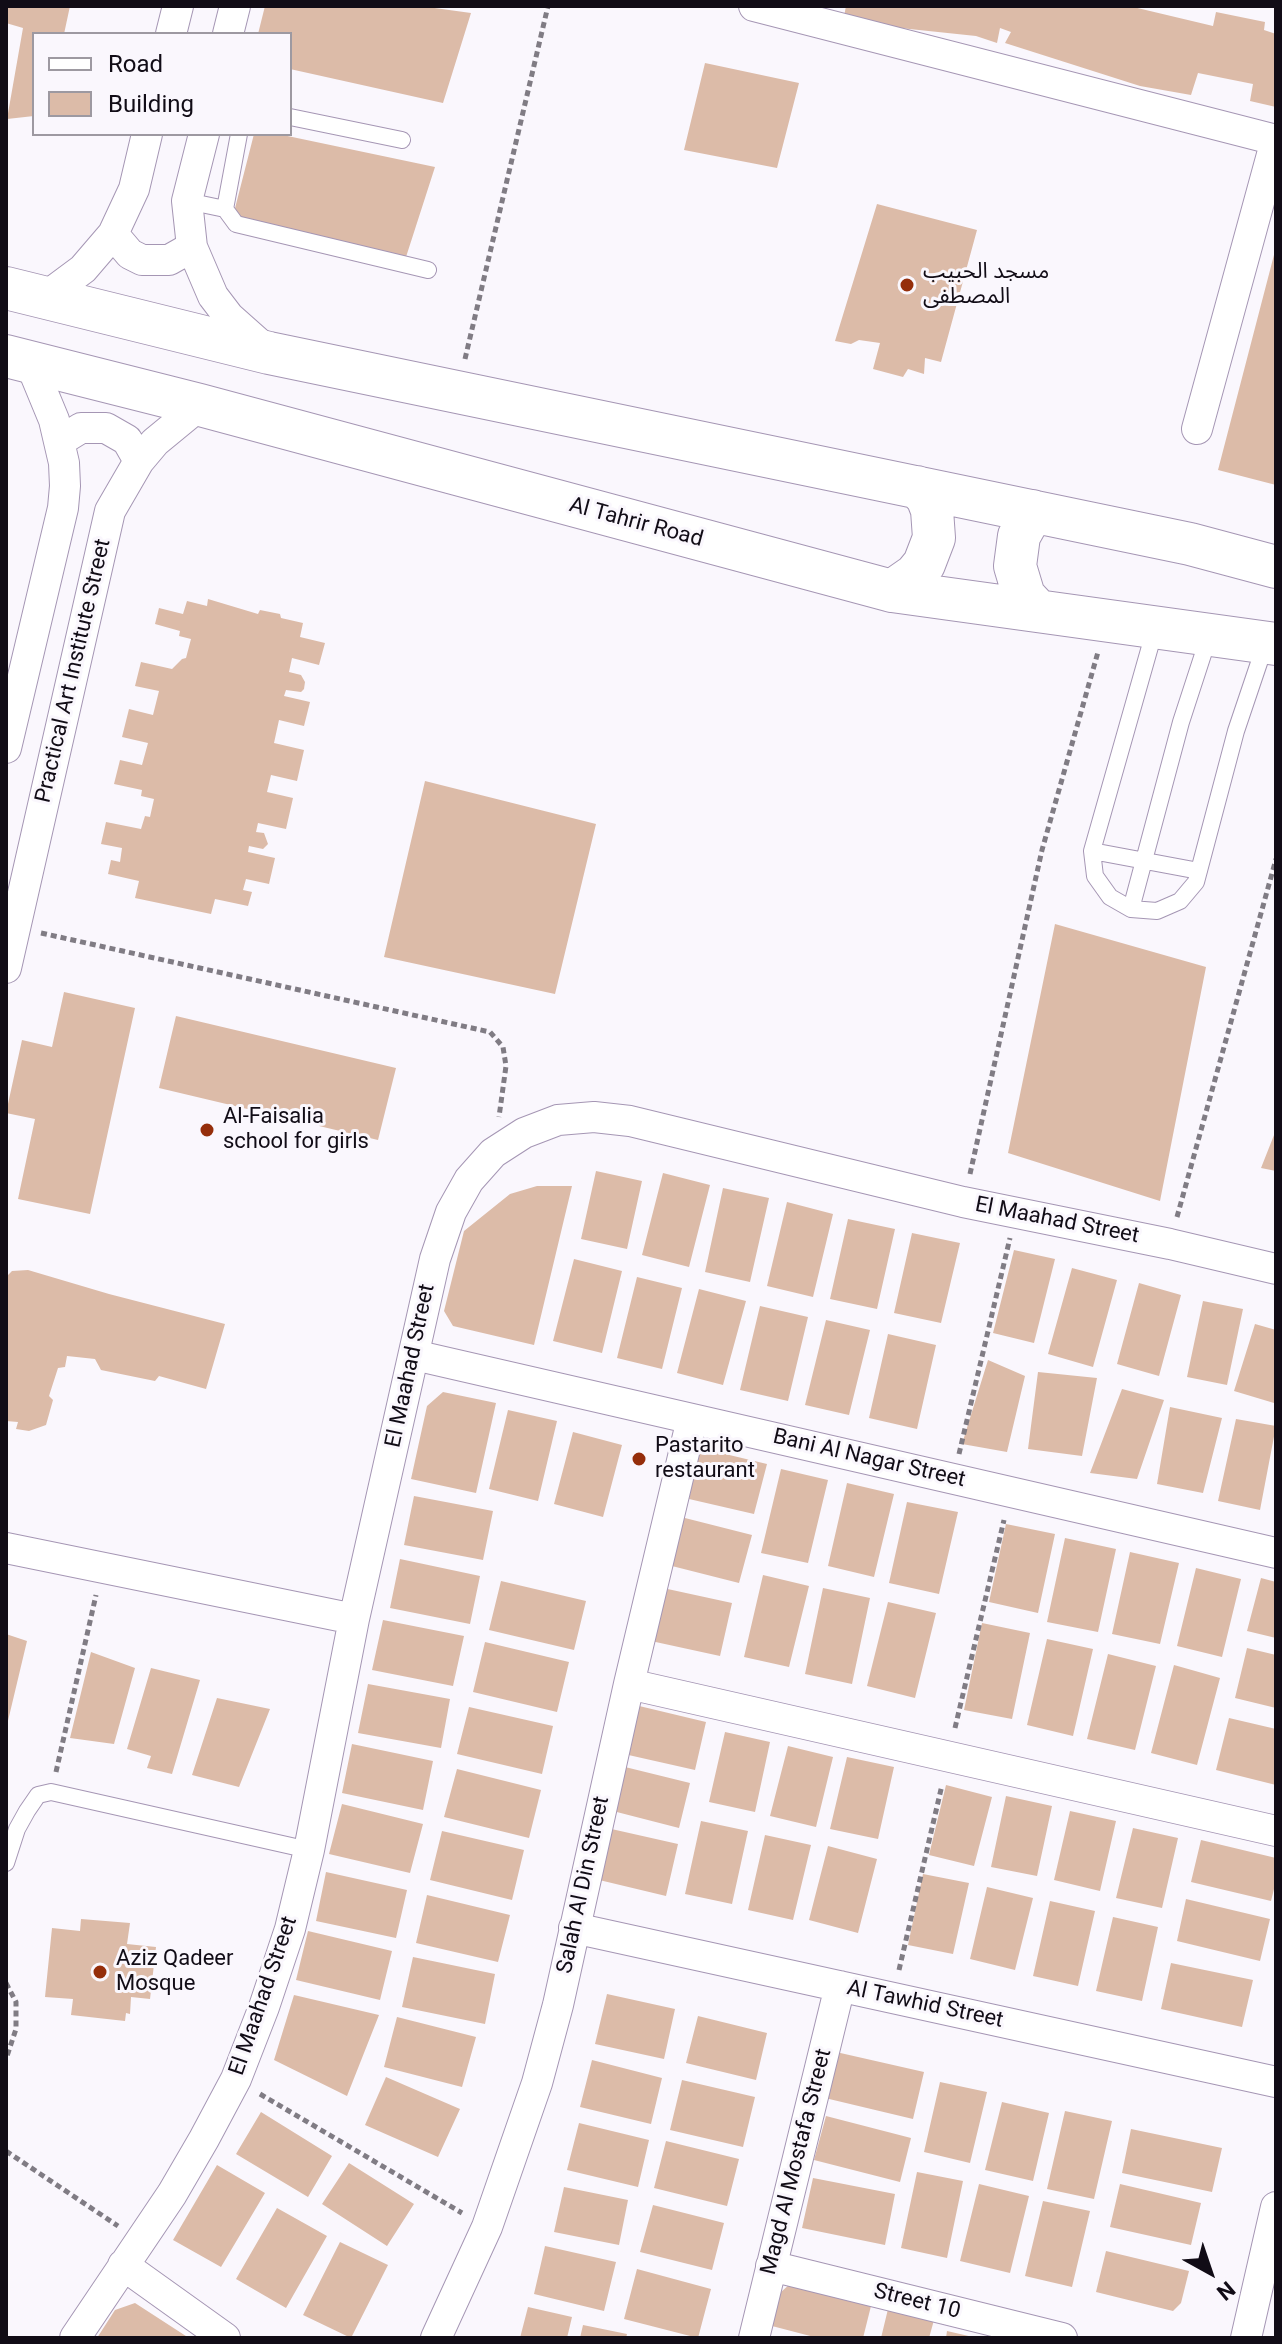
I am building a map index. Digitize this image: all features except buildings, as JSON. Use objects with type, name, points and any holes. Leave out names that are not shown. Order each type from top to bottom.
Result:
[{"type":"street","points":[[172,32],[178,6]]},
{"type":"street","points":[[228,32],[235,6]]},
{"type":"street","points":[[754,6],[1276,140],[1197,429]]},
{"type":"street","points":[[25,293],[83,269],[113,234],[134,189],[147,136]]},
{"type":"street","points":[[203,136],[187,201],[192,247],[213,296],[229,317],[269,353]]},
{"type":"street","points":[[113,234],[130,254],[142,260],[169,260],[192,247]]},
{"type":"street","points":[[25,293],[269,353],[1190,544],[1276,567]]},
{"type":"street","points":[[6,748],[63,508],[65,486],[60,441],[54,420],[18,359]]},
{"type":"street","name":"Al Tahrir Road","points":[[18,359],[892,591],[1271,643]]},
{"type":"street","name":"Practical Art Institute Street","points":[[6,968],[110,511],[139,461],[173,426],[200,405]]},
{"type":"street","points":[[60,441],[81,428],[106,428],[127,440],[139,461]]},
{"type":"street","points":[[892,591],[924,564],[934,538],[932,510],[927,497],[917,487]]},
{"type":"street","points":[[1033,511],[1019,536],[1015,566],[1024,596],[1038,611]]},
{"type":"street","name":"El Maahad Street","points":[[75,2338],[172,2194],[236,2079],[264,2007],[290,1929],[309,1850],[354,1619],[435,1259],[451,1212],[469,1180],[493,1153],[524,1133],[558,1120],[594,1117],[630,1121],[963,1202],[1276,1269]]},
{"type":"street","name":"Bani Al Nagar Street","points":[[414,1355],[1276,1553]]},
{"type":"street","name":"Salah Al Din Street","points":[[436,2338],[487,2227],[537,2083],[558,2005],[692,1419]]},
{"type":"street","points":[[6,1548],[354,1619]]},
{"type":"street","points":[[629,1684],[1276,1831]]},
{"type":"street","name":"Al Tawhid Street","points":[[574,1928],[1276,2082]]},
{"type":"street","name":"Magd Al Mostafa Street","points":[[754,2338],[840,1986]]},
{"type":"street","points":[[1246,2338],[1276,2207]]},
{"type":"street","points":[[132,2253],[225,2338]]},
{"type":"street","name":"Street 10","points":[[771,2266],[1062,2338]]},
{"type":"lane","points":[[292,117],[402,140]]},
{"type":"lane","points":[[239,136],[225,209],[232,220],[241,226],[428,270]]},
{"type":"lane","points":[[187,201],[225,209]]},
{"type":"lane","points":[[1155,627],[1092,851],[1095,876],[1110,897],[1131,909],[1157,911],[1180,901],[1196,882],[1236,731],[1271,643]]},
{"type":"lane","points":[[1131,909],[1181,722],[1209,635]]},
{"type":"lane","points":[[1092,851],[1199,871]]},
{"type":"lane","points":[[6,1863],[17,1829],[27,1811],[38,1795],[51,1792],[309,1850]]},
{"type":"path","points":[[457,392],[548,6]]},
{"type":"path","points":[[963,1202],[1042,850],[1107,620]]},
{"type":"path","points":[[1170,1244],[1276,859]]},
{"type":"path","points":[[16,928],[490,1032],[503,1047],[506,1066],[493,1153]]},
{"type":"path","points":[[953,1479],[1016,1213]]},
{"type":"path","points":[[51,1792],[102,1567]]},
{"type":"path","points":[[6,1983],[16,2002],[16,2029],[6,2059]]},
{"type":"path","points":[[236,2079],[487,2227]]},
{"type":"path","points":[[6,2151],[132,2253]]},
{"type":"place","name":"مسجد الحبيب المصطفى","points":[[907,285]]},
{"type":"place","name":"Al-Faisalia school for girls","points":[[207,1130]]},
{"type":"place","name":"Pastarito restaurant","points":[[639,1459]]},
{"type":"place","name":"Aziz Qadeer Mosque","points":[[100,1972]]}]
